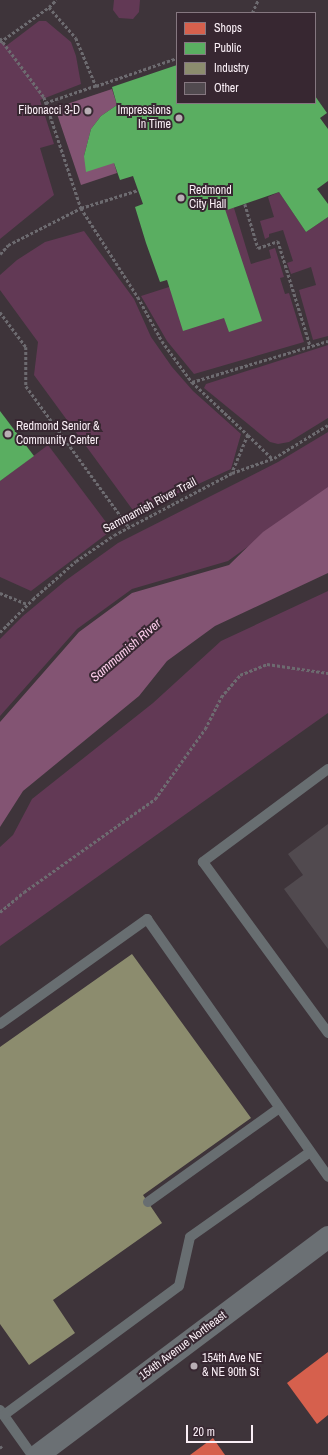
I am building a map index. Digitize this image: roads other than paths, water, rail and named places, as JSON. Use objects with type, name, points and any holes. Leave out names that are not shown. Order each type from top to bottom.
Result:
[{"type":"main road","name":"154th Avenue Northeast","points":[[38,1455],[328,1237]]},
{"type":"lane","points":[[328,769],[203,862],[328,1034]]},
{"type":"lane","points":[[0,1024],[147,919],[278,1109],[328,1177]]},
{"type":"lane","points":[[148,1202],[278,1109]]},
{"type":"lane","points":[[32,1455],[2,1412],[179,1286],[190,1237],[310,1152]]},
{"type":"water","points":[[112,89],[117,105],[101,116],[91,129],[84,156],[114,163],[117,173],[81,185],[55,108]]},
{"type":"water","name":"Sammamish River","points":[[328,487],[328,573],[215,626],[167,661],[139,696],[23,791],[0,827],[0,722],[79,632],[132,593],[229,565],[263,532]]},
{"type":"place","name":"Fibonacci 3-D","points":[[88,111]]},
{"type":"place","name":"Impressions In Time","points":[[179,118]]},
{"type":"place","name":"Redmond City Hall","points":[[181,198]]},
{"type":"place","name":"Redmond Senior & Community Center","points":[[8,434]]},
{"type":"place","name":"154th Ave NE & NE 90th St","points":[[194,1366]]}]
